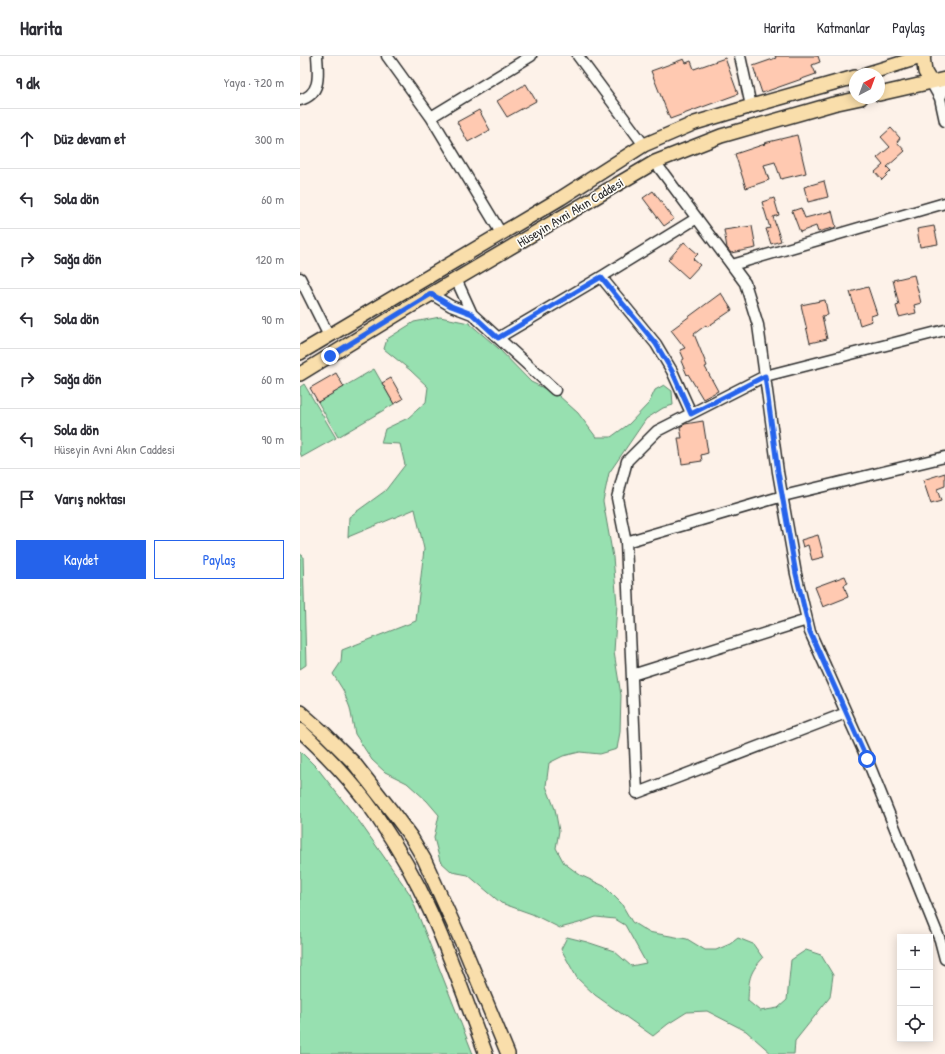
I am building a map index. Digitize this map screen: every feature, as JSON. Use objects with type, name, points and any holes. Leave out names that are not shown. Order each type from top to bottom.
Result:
[{"type":"main road","points":[[885,68],[923,56],[925,72],[931,82]]},
{"type":"main road","name":"Hüseyin Avni Akın Caddesi","points":[[300,353],[561,198],[644,145],[695,123],[849,79]]},
{"type":"main road","points":[[885,93],[945,79]]},
{"type":"main road","name":"Hüseyin Avni Akın Caddesi","points":[[300,374],[456,279],[655,162],[721,136],[849,101]]},
{"type":"main road","points":[[300,712],[324,733],[354,763],[394,814],[421,854],[436,883],[463,945],[508,1054]]},
{"type":"main road","points":[[300,730],[329,757],[361,795],[376,814],[401,855],[432,913],[486,1054]]},
{"type":"street","points":[[300,100],[311,93],[318,82],[317,56]]},
{"type":"street","points":[[388,56],[431,117],[501,233]]},
{"type":"street","points":[[431,117],[531,56]]},
{"type":"street","points":[[578,56],[644,145]]},
{"type":"street","points":[[740,56],[751,106]]},
{"type":"street","points":[[931,82],[940,98],[945,121]]},
{"type":"street","points":[[940,98],[945,87]]},
{"type":"street","points":[[655,162],[745,283],[758,325],[782,496],[796,574],[810,632],[867,759],[940,940],[945,959]]},
{"type":"street","points":[[732,265],[945,203]]},
{"type":"street","points":[[498,338],[697,218]]},
{"type":"street","points":[[601,277],[656,344],[672,371],[691,414]]},
{"type":"street","points":[[300,278],[329,336]]},
{"type":"street","points":[[456,279],[472,314]]},
{"type":"street","points":[[431,294],[451,306],[472,314],[555,390]]},
{"type":"street","points":[[846,713],[637,793],[626,542],[617,498],[627,461],[657,431],[765,376],[945,330]]},
{"type":"street","points":[[626,542],[782,496],[945,457]]},
{"type":"street","points":[[632,675],[807,620]]},
{"type":"green space","points":[[440,317],[469,323],[498,348],[531,382],[558,395],[578,413],[596,437],[611,437],[629,424],[649,403],[655,390],[664,385],[672,391],[673,405],[663,408],[646,419],[609,473],[603,501],[613,557],[617,604],[614,652],[621,695],[620,732],[617,749],[600,754],[580,752],[563,756],[549,763],[546,786],[555,809],[559,831],[556,848],[564,863],[580,875],[604,886],[621,903],[632,922],[648,932],[687,939],[705,950],[716,950],[730,944],[738,938],[753,944],[763,958],[754,969],[750,978],[748,1001],[760,1011],[778,1008],[787,1000],[791,960],[806,950],[821,955],[833,975],[830,997],[795,1041],[794,1054],[772,1054],[746,1031],[707,1011],[687,1012],[653,1036],[595,995],[577,978],[561,949],[567,937],[614,951],[631,966],[646,963],[625,925],[615,919],[596,917],[560,928],[532,914],[501,903],[468,875],[452,872],[440,861],[434,838],[439,815],[427,801],[407,783],[385,772],[372,760],[355,734],[350,708],[343,690],[333,674],[341,662],[342,650],[416,621],[424,549],[415,509],[348,537],[349,517],[385,491],[405,465],[400,444],[381,443],[385,429],[408,418],[426,402],[428,387],[384,349],[387,339],[414,322]]},
{"type":"green space","points":[[374,369],[394,404],[338,437],[318,402]]},
{"type":"green space","points":[[304,384],[336,438],[302,457],[300,453],[300,387]]},
{"type":"green space","points":[[300,554],[303,556],[306,665],[300,669]]},
{"type":"green space","points":[[300,751],[318,769],[361,824],[410,894],[473,1054],[300,1054]]},
{"type":"building","points":[[775,56],[818,56],[820,62],[812,65],[816,74],[762,93],[753,66],[776,58]]},
{"type":"building","points":[[725,58],[738,94],[670,119],[651,71],[684,59],[686,63],[691,61],[694,69]]},
{"type":"building","points":[[526,84],[536,101],[507,117],[497,101]]},
{"type":"building","points":[[479,110],[490,130],[468,142],[457,122]]},
{"type":"building","points":[[891,128],[900,138],[897,142],[905,151],[887,167],[891,171],[882,180],[875,172],[883,165],[877,158],[890,147],[881,137]]},
{"type":"building","points":[[797,135],[806,173],[781,179],[775,162],[764,165],[769,180],[746,188],[735,154],[765,144],[764,143]]},
{"type":"building","points":[[824,181],[828,197],[808,202],[804,187]]},
{"type":"building","points":[[653,191],[674,219],[664,226],[643,198]]},
{"type":"building","points":[[774,198],[779,215],[773,217],[781,241],[771,244],[766,229],[770,228],[762,202]]},
{"type":"building","points":[[801,208],[805,218],[832,211],[836,227],[818,232],[816,226],[800,232],[792,211]]},
{"type":"building","points":[[752,226],[756,248],[731,253],[727,248],[724,230]]},
{"type":"building","points":[[934,226],[938,244],[920,247],[917,229]]},
{"type":"building","points":[[684,242],[698,254],[693,259],[700,265],[688,278],[668,260]]},
{"type":"building","points":[[914,275],[921,303],[914,305],[916,313],[899,317],[896,306],[899,305],[893,280]]},
{"type":"building","points":[[868,287],[877,314],[871,316],[872,321],[860,325],[850,292]]},
{"type":"building","points":[[721,293],[732,310],[707,327],[706,325],[694,334],[707,366],[705,367],[718,391],[703,399],[688,374],[687,375],[681,361],[684,359],[680,350],[685,348],[671,330]]},
{"type":"building","points":[[825,300],[828,315],[822,316],[827,339],[810,343],[801,305]]},
{"type":"building","points":[[336,373],[344,387],[318,402],[310,388]]},
{"type":"building","points":[[391,378],[403,399],[394,404],[382,383]]},
{"type":"building","points":[[703,421],[708,453],[701,455],[702,461],[682,464],[678,438],[682,438],[680,427],[685,424]]},
{"type":"building","points":[[945,473],[945,486],[937,489],[941,501],[931,504],[923,480]]},
{"type":"building","points":[[818,535],[824,557],[812,560],[808,545],[803,547],[801,540]]},
{"type":"building","points":[[845,576],[848,583],[844,585],[848,597],[823,607],[815,587]]},
{"type":"route","points":[[330,356],[431,294],[451,306],[472,314],[498,338],[601,277],[656,344],[672,371],[691,414],[765,376],[778,472],[796,574],[810,632],[867,759]]}]
